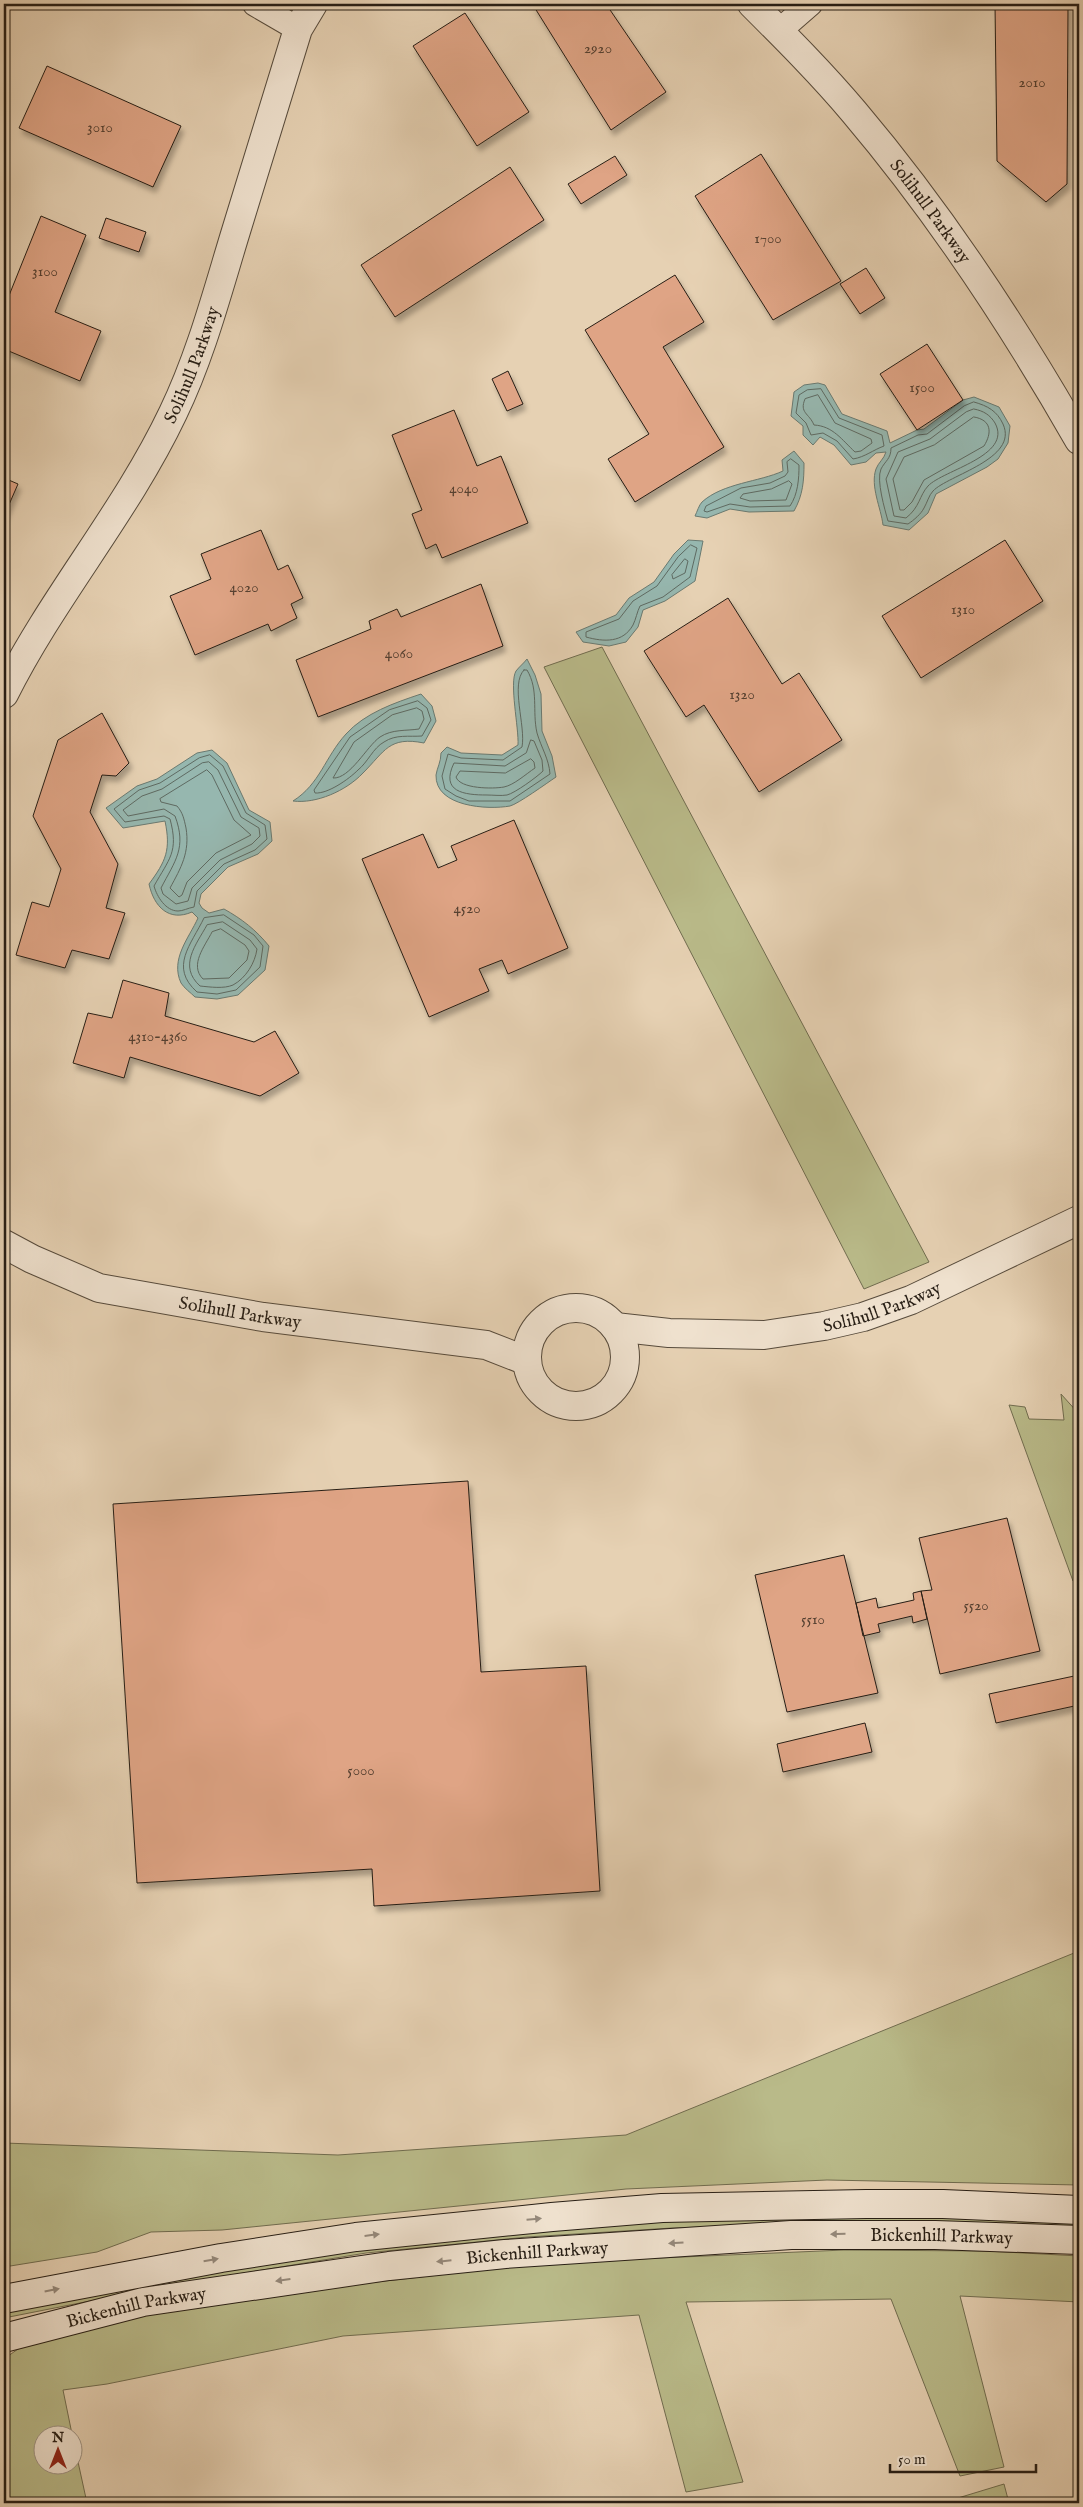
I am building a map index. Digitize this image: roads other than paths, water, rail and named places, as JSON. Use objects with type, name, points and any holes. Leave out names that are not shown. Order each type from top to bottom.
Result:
[{"type":"street","points":[[255,4],[298,29]]},
{"type":"street","name":"Solihull Parkway","points":[[4,694],[20,663],[65,588],[120,509],[145,468],[196,362],[298,29],[313,4]]},
{"type":"street","name":"Solihull Parkway","points":[[752,4],[855,113],[915,191],[976,275],[1079,440]]},
{"type":"street","points":[[779,31],[810,4]]},
{"type":"street","name":"Solihull Parkway","points":[[616,1327],[669,1333],[764,1335],[824,1326],[863,1316],[911,1300],[1079,1220]]},
{"type":"street","name":"Solihull Parkway","points":[[4,1244],[32,1259],[99,1288],[263,1317],[486,1345],[530,1348]]},
{"type":"street","points":[[573,1309],[595,1312],[616,1327],[625,1351],[625,1368],[619,1383],[608,1395],[593,1403],[578,1407],[563,1405],[548,1397],[536,1386],[529,1371],[530,1348],[547,1318],[558,1312],[573,1309]]},
{"type":"street","points":[[625,1368],[646,1347],[669,1333]]},
{"type":"street","name":"Bickenhill Parkway","points":[[4,2299],[221,2258],[356,2237],[562,2216],[662,2208],[942,2204],[1079,2210]]},
{"type":"street","name":"Bickenhill Parkway","points":[[4,2338],[144,2302],[389,2266],[505,2254],[791,2235],[935,2235],[1079,2240]]},
{"type":"water","points":[[818,383],[825,385],[842,414],[887,431],[890,443],[917,430],[924,429],[963,400],[974,397],[999,407],[1010,426],[1008,443],[998,459],[987,467],[936,494],[928,513],[909,530],[883,525],[875,490],[874,476],[886,452],[876,453],[866,462],[851,465],[834,445],[820,437],[813,445],[803,435],[803,426],[791,416],[794,392],[804,385]]},
{"type":"water","points":[[794,451],[804,463],[804,476],[799,499],[794,511],[749,512],[730,509],[707,518],[695,516],[702,502],[720,491],[783,471],[782,460]]},
{"type":"water","points":[[688,540],[703,541],[695,581],[665,601],[643,610],[638,627],[626,642],[609,646],[583,642],[576,632],[616,615],[629,598],[654,582],[674,554]]},
{"type":"water","points":[[527,659],[541,694],[542,731],[552,756],[556,777],[526,798],[510,806],[477,806],[453,800],[444,794],[438,786],[436,775],[441,753],[447,747],[461,753],[502,755],[518,745],[514,677],[516,671]]},
{"type":"water","points":[[421,694],[432,706],[436,721],[424,743],[412,741],[395,744],[383,752],[356,779],[339,791],[321,798],[293,801],[310,787],[339,743],[362,720],[380,709]]},
{"type":"water","points":[[212,750],[227,763],[249,810],[270,822],[272,841],[258,854],[228,867],[201,894],[199,903],[202,908],[209,913],[224,909],[248,925],[269,946],[265,970],[238,995],[217,999],[195,997],[182,985],[178,974],[179,957],[198,918],[192,912],[184,915],[170,914],[159,906],[151,892],[149,884],[160,869],[166,855],[167,831],[165,821],[123,828],[106,808],[137,786],[157,779],[197,753]]}]
